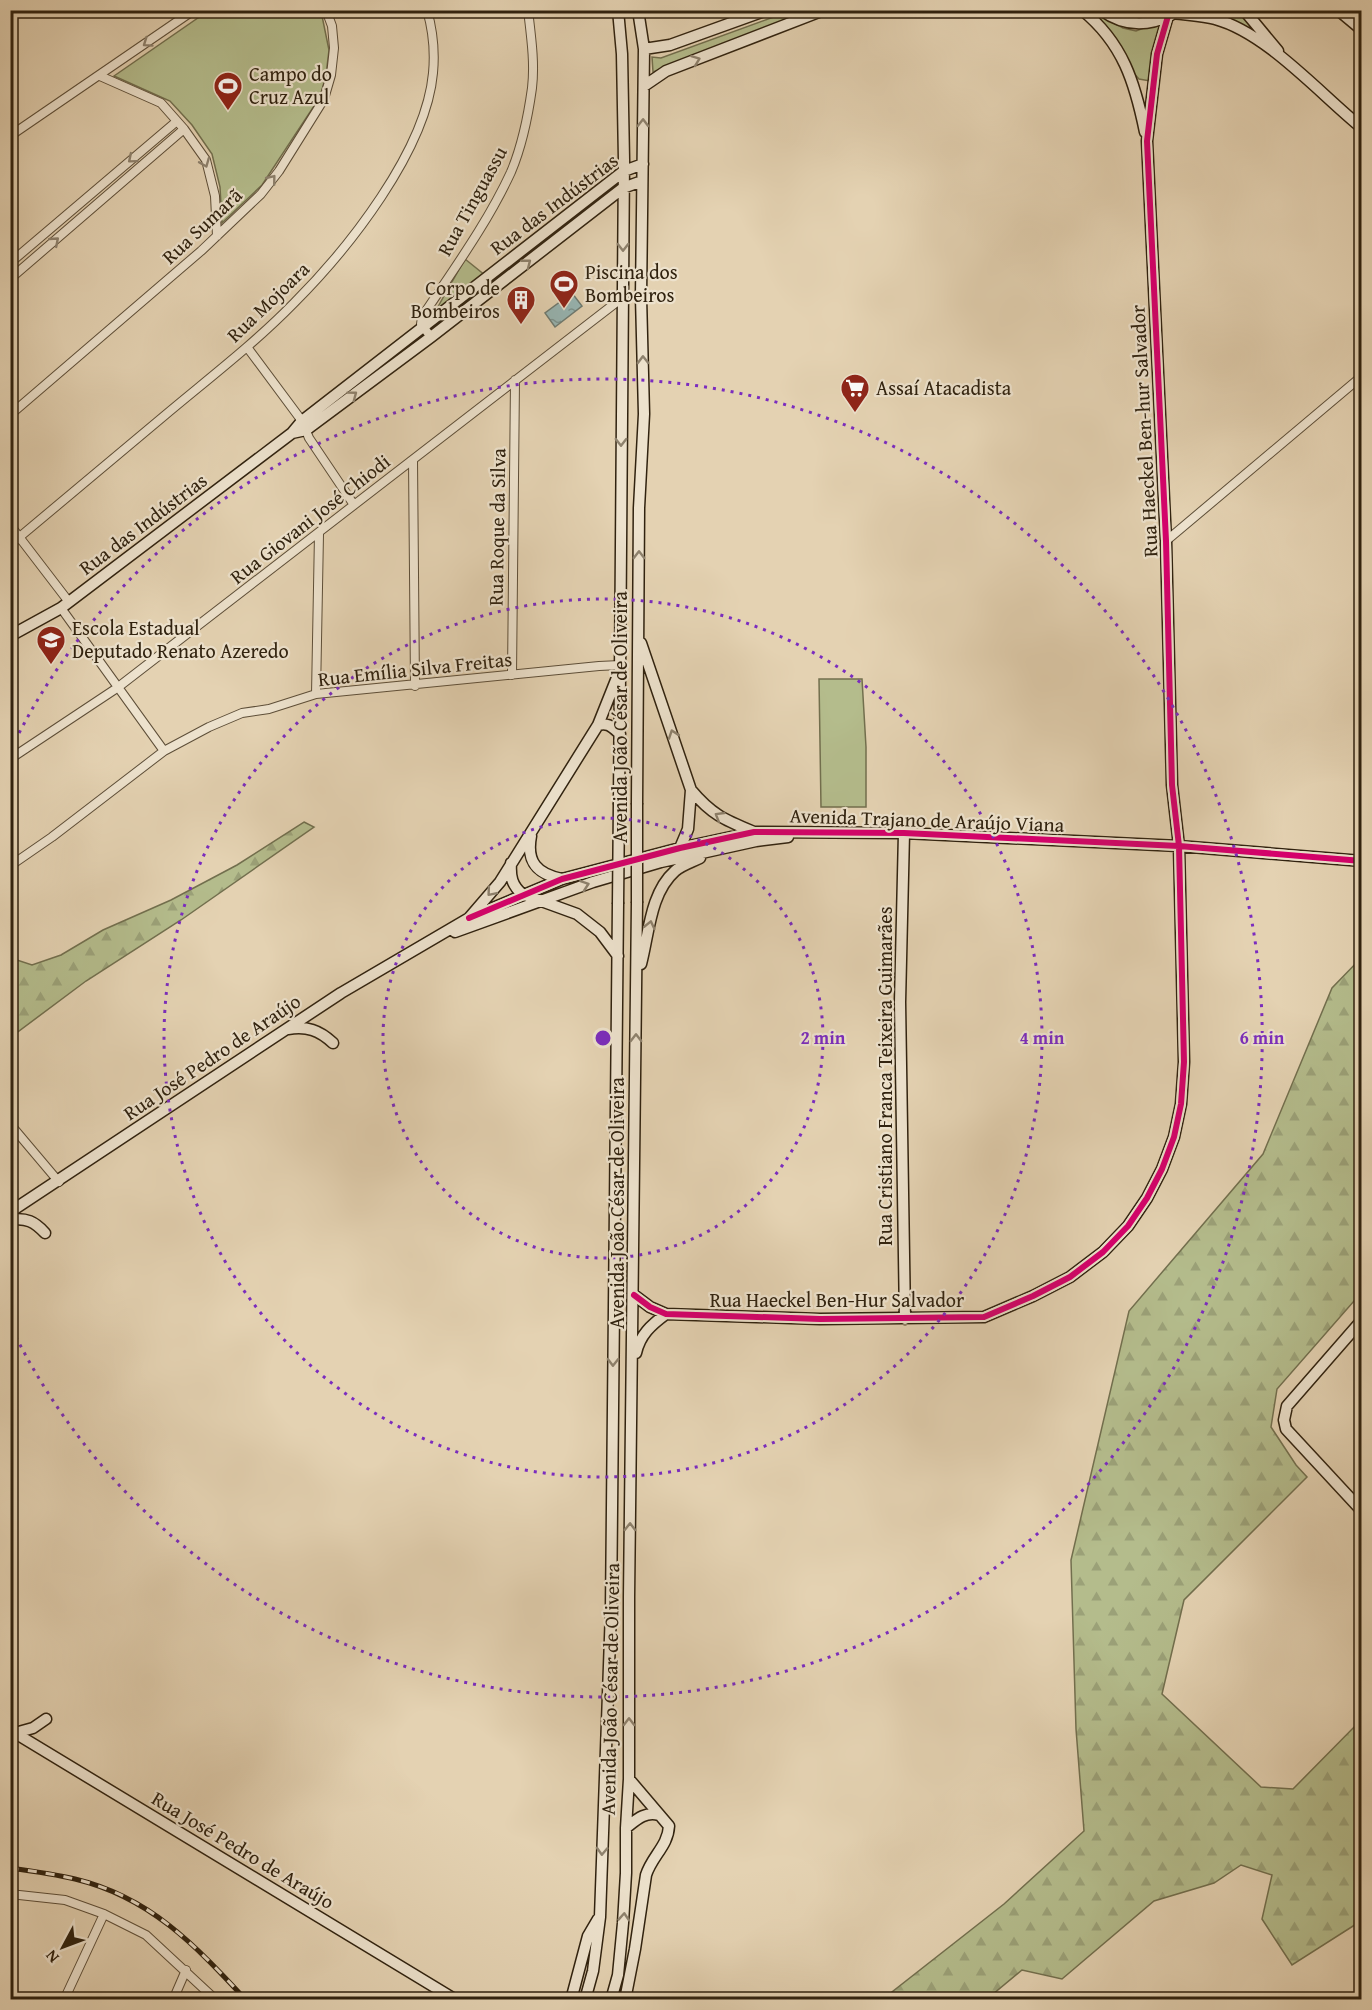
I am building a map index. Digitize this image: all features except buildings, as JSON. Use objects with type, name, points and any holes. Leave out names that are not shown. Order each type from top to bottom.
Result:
[{"type":"street","points":[[10,18],[21,10]]},
{"type":"street","points":[[10,136],[194,10]]},
{"type":"street","name":"Rua Sumarã","points":[[10,415],[217,236],[261,194],[279,171],[324,99],[331,75],[334,48],[332,26],[326,10]]},
{"type":"street","name":"Rua Mojoara","points":[[10,545],[247,347],[329,267],[370,211],[413,140],[427,106],[433,73],[433,32],[427,10]]},
{"type":"street","name":"Rua Tinguassu","points":[[423,328],[422,317],[480,228],[511,173],[519,151],[532,87],[532,44],[528,10]]},
{"type":"street","name":"Avenida João César de Oliveira","points":[[585,2000],[593,1971],[600,1917],[611,1610],[624,171],[622,54],[618,10]]},
{"type":"street","name":"Avenida João César de Oliveira","points":[[611,2000],[618,1975],[625,1893],[629,1779],[639,508],[644,414],[641,297],[644,49],[638,10]]},
{"type":"street","points":[[644,49],[670,45],[767,10]]},
{"type":"street","points":[[644,86],[666,71],[824,10]]},
{"type":"street","points":[[1101,10],[1114,19],[1132,24],[1151,23],[1173,13],[1215,19],[1235,27],[1288,63],[1362,128]]},
{"type":"street","points":[[1245,10],[1288,63]]},
{"type":"street","points":[[1338,10],[1362,30]]},
{"type":"street","name":"Rua Haeckel Ben-hur Salvador","points":[[1090,13],[1109,38],[1131,76],[1147,141]]},
{"type":"street","name":"Rua Haeckel Ben-hur Salvador","points":[[1173,13],[1159,41],[1147,141],[1166,541],[1172,785],[1179,846]]},
{"type":"street","points":[[100,76],[161,103],[184,129],[206,160],[215,196],[217,236]]},
{"type":"street","points":[[1131,76],[1145,84],[1154,82]]},
{"type":"street","points":[[10,263],[177,121]]},
{"type":"street","points":[[10,279],[184,129]]},
{"type":"street","name":"Rua das Indústrias","points":[[304,426],[423,328],[624,171],[642,164]]},
{"type":"street","name":"Rua das Indústrias","points":[[10,636],[65,605],[292,433],[430,337],[623,188],[642,181]]},
{"type":"street","points":[[89,196],[97,205]]},
{"type":"street","points":[[10,255],[28,248]]},
{"type":"street","name":"Rua Giovani José Chiodi","points":[[10,759],[117,688],[622,298]]},
{"type":"street","points":[[423,328],[430,337]]},
{"type":"street","points":[[247,347],[304,426],[309,438],[354,505]]},
{"type":"street","points":[[1166,541],[1362,376]]},
{"type":"street","name":"Rua Roque da Silva","points":[[512,675],[515,380]]},
{"type":"street","points":[[413,460],[415,686]]},
{"type":"street","points":[[10,525],[21,536],[117,688],[164,751]]},
{"type":"street","points":[[316,694],[318,534]]},
{"type":"street","points":[[620,630],[624,635],[630,637],[638,634]]},
{"type":"street","name":"Avenida Trajano de Araújo Viana","points":[[638,634],[692,790],[718,817],[754,832]]},
{"type":"street","name":"Rua Emília Silva Freitas","points":[[10,866],[52,837],[164,751],[209,727],[242,713],[269,709],[316,694],[512,675],[620,668]]},
{"type":"street","name":"Rua José Pedro de Araújo","points":[[10,1212],[59,1182],[341,993],[469,918],[500,882],[598,725],[620,668]]},
{"type":"street","points":[[598,725],[609,724],[620,734]]},
{"type":"street","points":[[630,871],[680,848],[688,829],[692,790]]},
{"type":"street","points":[[533,829],[530,851],[535,866],[549,877],[562,879]]},
{"type":"street","name":"Avenida Trajano de Araújo Viana","points":[[469,918],[562,879],[680,848],[754,832],[789,831],[796,834]]},
{"type":"street","name":"Avenida Trajano de Araújo Viana","points":[[457,931],[540,900],[661,862],[796,834],[904,833],[1179,846],[1362,861]]},
{"type":"street","name":"Rua Cristiano Franca Teixeira Guimarães","points":[[904,833],[900,1002],[904,1319]]},
{"type":"street","name":"Rua Haeckel Ben-Hur Salvador","points":[[634,1295],[650,1307],[666,1314],[904,1319],[984,1317],[1033,1296],[1070,1276],[1103,1252],[1128,1226],[1147,1198],[1162,1169],[1174,1137],[1181,1104],[1184,1062],[1179,846]]},
{"type":"street","points":[[636,981],[655,905],[662,888],[675,871],[711,852]]},
{"type":"street","points":[[511,863],[510,875],[516,888],[522,894],[568,909],[586,919],[600,932],[618,956]]},
{"type":"street","name":"Rua José Pedro de Araújo","points":[[436,937],[457,931]]},
{"type":"street","points":[[285,1030],[311,1028],[333,1043]]},
{"type":"street","points":[[10,1125],[59,1182]]},
{"type":"street","points":[[10,1220],[34,1222],[45,1233]]},
{"type":"street","points":[[633,1364],[638,1345],[648,1328],[666,1314]]},
{"type":"street","points":[[1362,1320],[1287,1406],[1284,1420],[1286,1429],[1362,1511]]},
{"type":"street","points":[[13,1731],[33,1728],[46,1719]]},
{"type":"street","name":"Rua José Pedro de Araújo","points":[[13,1731],[456,2000]]},
{"type":"street","points":[[625,2000],[648,1867],[668,1837],[669,1826],[629,1779]]},
{"type":"street","points":[[626,1828],[645,1815],[652,1813],[659,1815]]},
{"type":"street","points":[[10,1894],[65,1900],[104,1914],[146,1935],[216,2000]]},
{"type":"street","points":[[64,2000],[104,1914]]},
{"type":"street","points":[[571,2000],[588,1936],[600,1917]]},
{"type":"street","points":[[173,2000],[186,1970]]},
{"type":"green space","points":[[208,11],[321,11],[329,50],[320,97],[262,185],[222,223],[220,187],[212,154],[192,125],[170,101],[114,76]]},
{"type":"green space","points":[[790,11],[809,11],[653,72],[652,57],[661,58]]},
{"type":"green space","points":[[1112,11],[1165,11],[1152,16],[1132,18]]},
{"type":"green space","points":[[1192,11],[1238,11],[1259,36],[1225,16]]},
{"type":"green space","points":[[1096,13],[1123,28],[1136,31],[1165,20],[1150,81],[1139,79],[1130,69],[1120,47]]},
{"type":"green space","points":[[465,259],[486,276],[431,319]]},
{"type":"green space","points":[[819,679],[862,679],[866,747],[866,807],[821,807]]},
{"type":"green space","points":[[304,822],[314,827],[181,920],[86,981],[11,1037],[11,958],[32,965],[61,955],[103,930],[171,900],[237,865]]},
{"type":"green space","points":[[1361,958],[1361,1293],[1277,1389],[1271,1427],[1296,1465],[1307,1477],[1184,1600],[1162,1694],[1261,1787],[1293,1789],[1361,1720],[1361,1921],[1292,1965],[1262,1919],[1272,1875],[1241,1865],[1214,1883],[1154,1901],[1062,1979],[1022,1970],[987,1999],[883,1999],[1004,1904],[1084,1831],[1076,1729],[1071,1560],[1129,1311],[1263,1154],[1332,988]]},
{"type":"water","name":"Piscina dos Bombeiros","points":[[572,293],[582,306],[555,327],[545,313]]},
{"type":"railway","points":[[10,1868],[75,1879],[102,1887],[126,1898],[149,1911],[189,1942],[246,2000]]},
{"type":"cycle path","points":[[634,1295],[650,1307],[666,1314],[820,1319],[984,1317],[1070,1277],[1103,1252],[1128,1226],[1147,1198],[1162,1169],[1174,1137],[1181,1104],[1184,1062],[1179,846],[1172,785],[1166,541],[1147,141],[1157,54],[1168,16]]},
{"type":"cycle path","points":[[469,918],[562,879],[680,848],[754,832],[904,833],[1179,846],[1362,861]]},
{"type":"place","name":"Campo do Cruz Azul","points":[[228,112]]},
{"type":"place","name":"Piscina dos Bombeiros","points":[[564,310]]},
{"type":"place","name":"Corpo de Bombeiros","points":[[521,326]]},
{"type":"place","name":"Assaí Atacadista","points":[[855,414]]},
{"type":"place","name":"Escola Estadual Deputado Renato Azeredo","points":[[51,666]]}]
